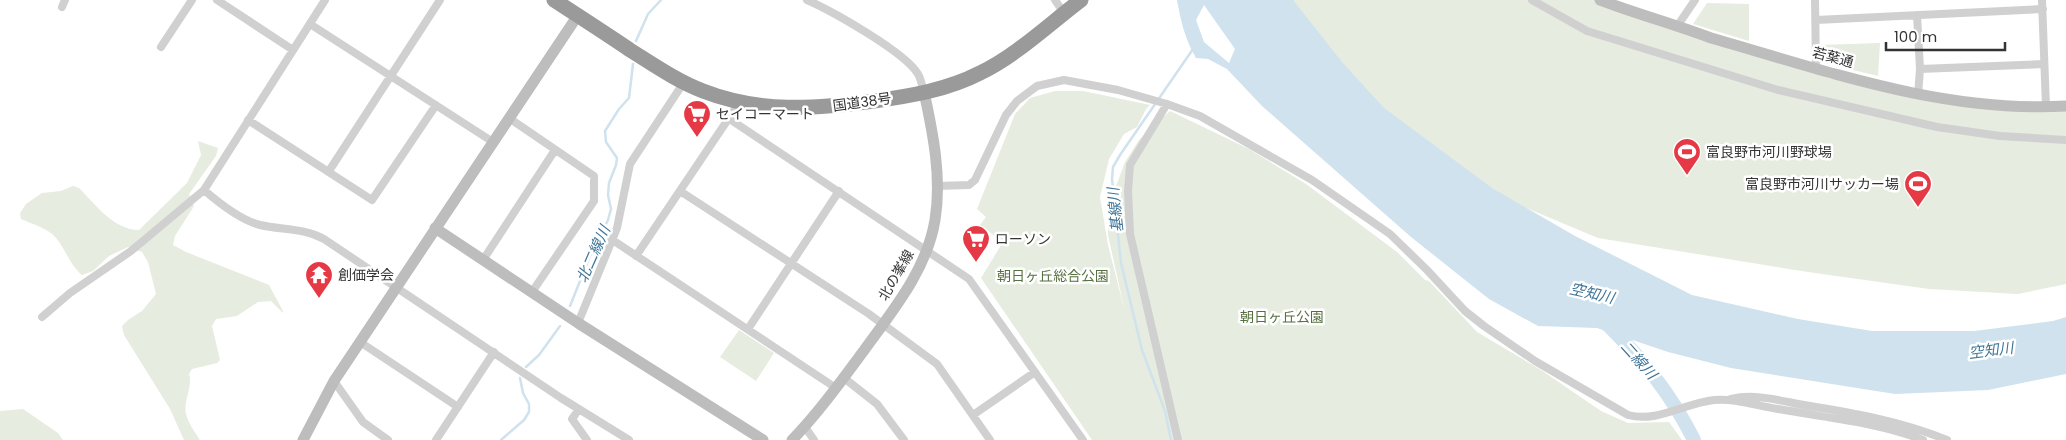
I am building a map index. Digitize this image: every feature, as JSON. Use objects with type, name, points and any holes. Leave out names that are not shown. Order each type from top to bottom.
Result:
[{"type":"highway","name":"国道38号","points":[[554,0],[663,71],[701,90],[739,103],[770,107],[810,108],[881,100],[924,92],[962,82],[981,73],[1016,51],[1073,6]]},
{"type":"street","points":[[161,47],[192,0]]},
{"type":"street","points":[[217,0],[293,50]]},
{"type":"street","points":[[42,317],[70,293],[131,251],[204,190],[325,0]]},
{"type":"street","points":[[328,171],[440,0]]},
{"type":"street","points":[[807,0],[876,39],[905,60],[919,75],[924,92]]},
{"type":"street","points":[[1055,0],[1073,6]]},
{"type":"street","points":[[1532,0],[1587,31],[1778,90],[1937,127],[2000,136],[2066,140]]},
{"type":"street","name":"若葉通","points":[[1600,0],[1638,15],[1678,25],[1710,38],[1918,95],[1960,102],[2046,107],[2066,106]]},
{"type":"street","points":[[1678,25],[1695,0]]},
{"type":"street","points":[[1815,0],[1816,68]]},
{"type":"street","points":[[2042,0],[2046,107]]},
{"type":"street","points":[[1816,20],[2043,9]]},
{"type":"street","points":[[306,438],[334,381],[578,15]]},
{"type":"street","points":[[1917,15],[1920,69],[1918,95]]},
{"type":"street","points":[[310,24],[493,142]]},
{"type":"street","points":[[1920,69],[2044,64]]},
{"type":"street","points":[[936,186],[969,184],[975,180],[1006,115],[1017,102],[1037,86],[1064,80],[1118,90],[1200,116],[1312,180],[1390,234],[1465,311],[1484,326],[1535,361],[1628,415],[1644,418],[1714,400],[1727,400],[1868,424],[1894,430],[1923,440]]},
{"type":"street","points":[[578,323],[617,228],[630,164],[684,82]]},
{"type":"street","name":"北の峯線","points":[[792,440],[844,378],[883,325],[916,275],[927,250],[935,218],[936,186],[935,152],[924,92]]},
{"type":"street","points":[[636,256],[739,103]]},
{"type":"street","points":[[248,120],[372,200],[436,104]]},
{"type":"street","points":[[1167,104],[1130,165],[1128,191],[1130,234],[1178,440]]},
{"type":"street","points":[[509,118],[594,176],[594,201],[532,292]]},
{"type":"street","points":[[728,118],[959,271],[975,284],[1083,440]]},
{"type":"street","points":[[483,260],[555,150]]},
{"type":"street","points":[[204,190],[248,221],[260,225],[314,233],[579,409],[629,440]]},
{"type":"street","points":[[680,190],[792,263],[937,364],[990,440]]},
{"type":"street","points":[[748,330],[839,191]]},
{"type":"street","points":[[435,228],[578,323],[764,440]]},
{"type":"street","points":[[611,239],[836,388]]},
{"type":"street","points":[[360,342],[458,408]]},
{"type":"street","points":[[436,440],[494,352]]},
{"type":"street","points":[[973,415],[1035,372]]},
{"type":"street","points":[[844,378],[877,404],[904,440]]},
{"type":"street","points":[[334,381],[363,422],[388,440]]},
{"type":"street","points":[[1727,400],[1744,397],[1762,398],[1839,411],[1895,422],[1947,440]]},
{"type":"street","points":[[579,409],[572,419],[587,440]]},
{"type":"street","points":[[804,427],[814,440]]},
{"type":"green space","points":[[1283,0],[1600,0],[1918,95],[2066,106],[2066,284],[2018,294],[1929,289],[1808,272],[1598,238],[1488,192],[1356,90]]},
{"type":"green space","points":[[1707,3],[1749,4],[1749,41],[1693,24]]},
{"type":"green space","points":[[1880,43],[1878,76],[1820,62],[1820,45]]},
{"type":"green space","name":"朝日ヶ丘公園","points":[[1055,91],[1083,91],[1150,105],[1137,127],[1124,134],[1109,159],[1100,197],[1108,245],[1125,312],[1108,235],[1109,205],[1125,162],[1139,140],[1170,111],[1249,149],[1306,184],[1397,252],[1425,280],[1429,281],[1477,332],[1541,370],[1601,411],[1628,423],[1669,422],[1682,440],[1092,440],[981,278],[1003,242],[980,225],[986,217],[977,209],[1015,114],[1030,98]]},
{"type":"green space","points":[[198,141],[218,148],[216,156],[189,194],[194,206],[175,236],[173,245],[269,285],[283,313],[271,301],[258,302],[237,316],[216,319],[212,326],[220,360],[217,363],[192,369],[189,374],[190,384],[185,409],[190,424],[200,440],[184,440],[170,409],[124,335],[122,326],[142,311],[156,294],[148,262],[142,252],[128,247],[109,256],[93,271],[82,275],[74,267],[53,235],[21,219],[20,213],[26,204],[42,193],[61,191],[73,186],[79,188],[99,209],[121,226],[139,230],[187,183],[201,155]]},
{"type":"green space","points":[[739,330],[774,353],[756,381],[720,357]]},
{"type":"green space","points":[[23,409],[58,433],[63,440],[0,440],[0,411]]},
{"type":"water","name":"空知川","points":[[1177,0],[1293,0],[1342,62],[1384,108],[1492,188],[1575,236],[1692,295],[1798,319],[1872,331],[1974,331],[2053,321],[2066,317],[2066,374],[1988,390],[1895,394],[1731,368],[1668,352],[1597,328],[1538,326],[1489,299],[1411,237],[1262,106],[1227,69],[1208,59],[1196,58],[1186,37]],"holes":[[[1204,5],[1235,49],[1229,63],[1204,42],[1196,20]]]},
{"type":"waterway","name":"北二線川","points":[[636,41],[648,14],[661,0]]},
{"type":"waterway","name":"基線川","points":[[1171,440],[1165,411],[1142,350],[1121,263],[1112,179],[1113,167],[1120,155],[1193,49]]},
{"type":"waterway","name":"北二線川","points":[[570,306],[590,256],[608,220],[611,209],[608,195],[609,183],[617,158],[606,142],[605,131],[619,109],[629,98],[633,64]]},
{"type":"waterway","name":"二線川","points":[[1605,322],[1655,377],[1694,440]]},
{"type":"waterway","name":"北二線川","points":[[526,367],[539,355],[560,326]]},
{"type":"waterway","name":"北二線川","points":[[501,440],[524,420],[529,412],[529,404],[523,393],[520,378]]},
{"type":"place","name":"セイコーマート","points":[[697,138]]},
{"type":"place","name":"富良野市河川野球場","points":[[1687,176]]},
{"type":"place","name":"富良野市河川サッカー場","points":[[1918,208]]},
{"type":"place","name":"ローソン","points":[[976,263]]},
{"type":"place","name":"創価学会","points":[[319,299]]},
{"type":"park label","name":"朝日ヶ丘総合公園","points":[[1053,276]]}]
